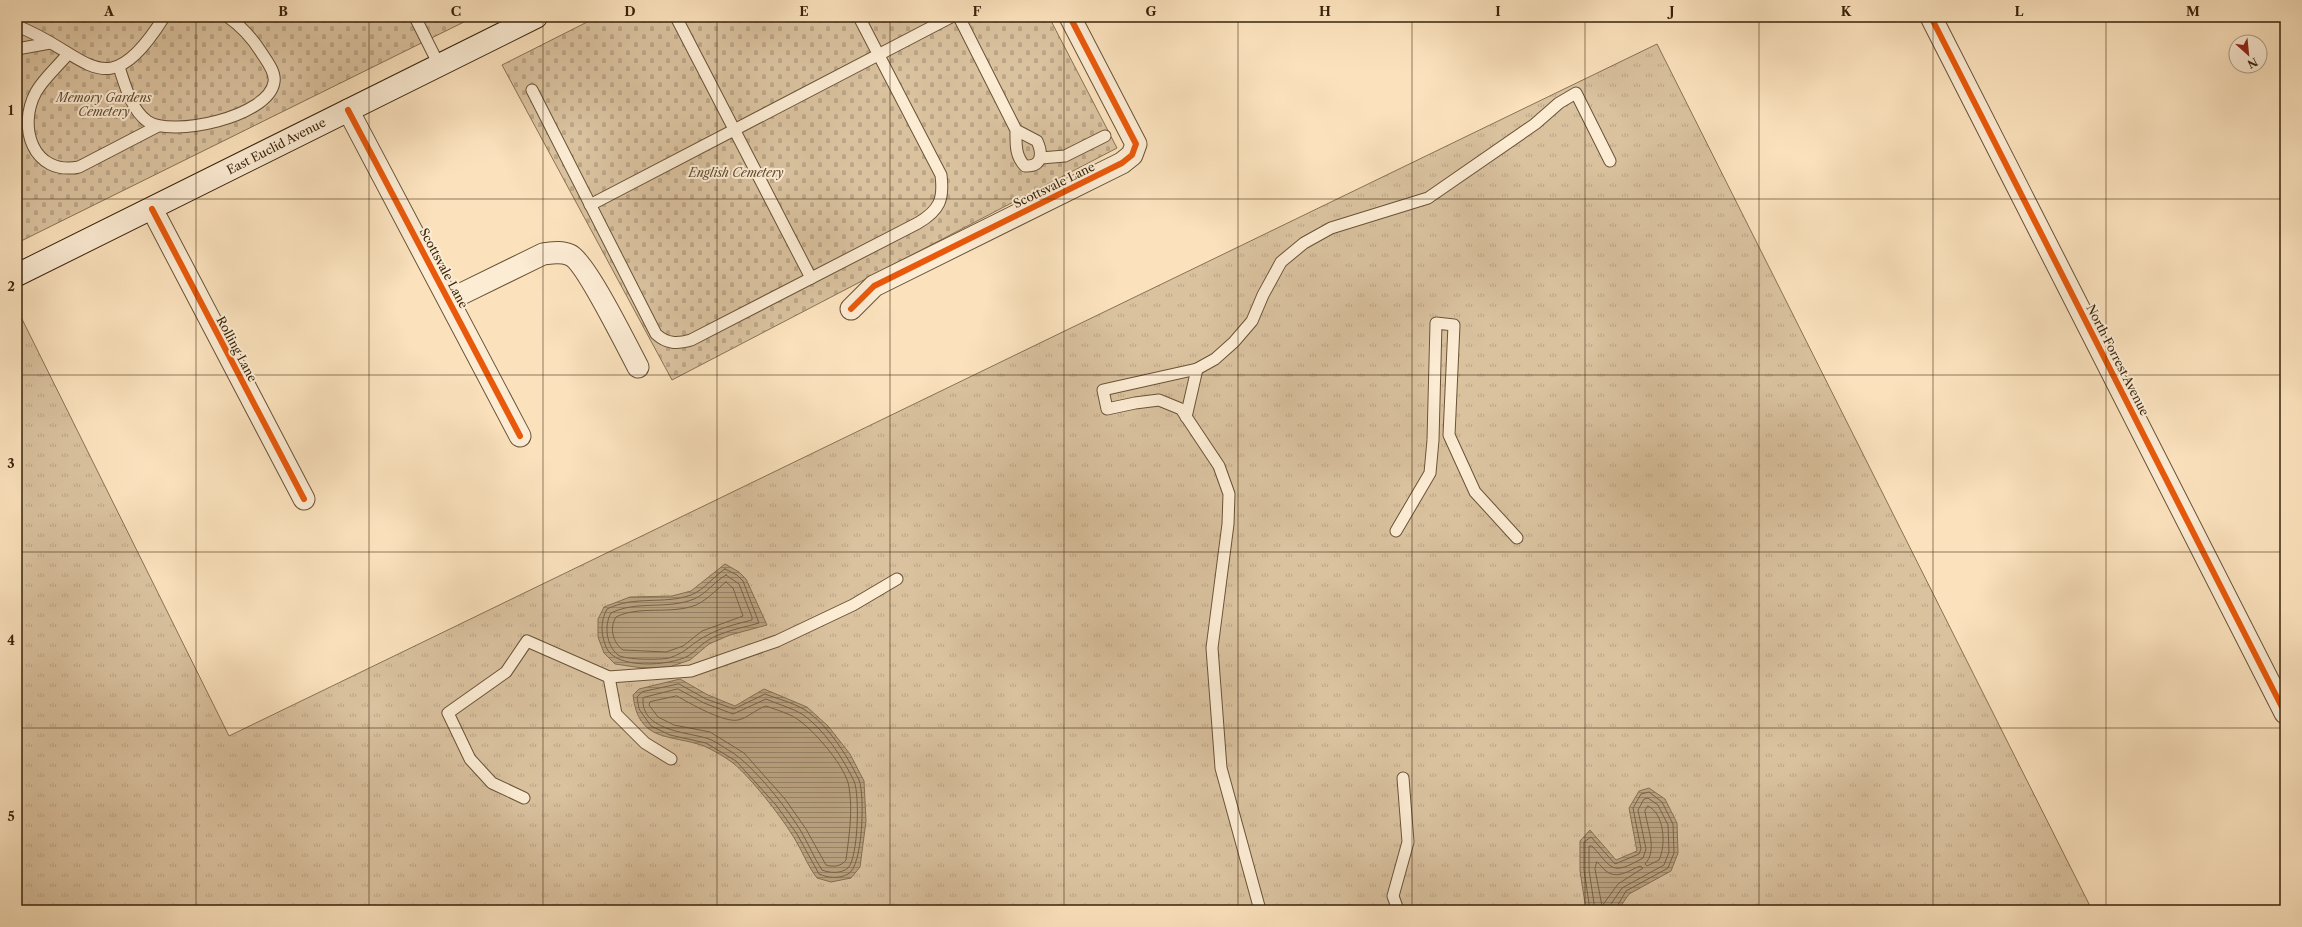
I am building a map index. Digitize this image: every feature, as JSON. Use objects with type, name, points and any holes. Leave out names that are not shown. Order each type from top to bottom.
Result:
[{"type":"main road","name":"East Euclid Avenue","points":[[17,275],[536,17]]},
{"type":"street","name":"Scottsvale Lane","points":[[850,309],[874,286],[1122,163],[1132,155],[1136,144],[1070,17]]},
{"type":"street","name":"North Forrest Avenue","points":[[1931,17],[2285,713]]},
{"type":"street","name":"Scottsvale Lane","points":[[348,110],[520,436]]},
{"type":"street","name":"Rolling Lane","points":[[152,208],[304,499]]},
{"type":"street","name":"Scottsvale Lane","points":[[449,300],[543,254],[556,252],[572,255],[585,270],[638,367]]},
{"type":"lane","points":[[17,26],[68,54],[93,66],[106,69],[119,67],[131,58],[164,17]]},
{"type":"lane","points":[[119,67],[128,92],[139,113],[147,121],[158,126],[177,127],[226,118],[253,107],[272,88],[274,82],[269,65],[246,32],[228,17]]},
{"type":"lane","points":[[415,17],[439,65]]},
{"type":"lane","points":[[676,17],[811,278]]},
{"type":"lane","points":[[532,90],[656,334],[670,343],[691,340],[929,217],[940,202],[943,193],[941,175],[859,17]]},
{"type":"lane","points":[[590,205],[951,17]]},
{"type":"lane","points":[[958,17],[1016,130],[1016,150],[1019,160],[1025,166],[1033,166],[1039,163],[1041,158],[1038,141],[1016,130]]},
{"type":"lane","points":[[17,49],[50,43]]},
{"type":"lane","points":[[68,54],[36,92],[28,119],[32,143],[37,154],[46,162],[66,169],[79,167],[158,126]]},
{"type":"lane","points":[[1260,910],[1221,768],[1212,648],[1228,524],[1229,494],[1219,466],[1181,409],[1159,400],[1107,409],[1103,390],[1197,369],[1215,358],[1234,342],[1252,321],[1263,295],[1281,262],[1304,243],[1331,228],[1428,198],[1535,124],[1559,103],[1576,93],[1610,161]]},
{"type":"lane","points":[[1041,158],[1065,156],[1105,136]]},
{"type":"lane","points":[[1396,531],[1430,473],[1433,440],[1436,323],[1454,325],[1449,435],[1475,492],[1518,538]]},
{"type":"lane","points":[[1186,417],[1197,369]]},
{"type":"lane","points":[[524,798],[492,783],[470,759],[448,713],[506,672],[527,641],[609,677],[691,671],[777,641],[853,606],[896,579]]},
{"type":"lane","points":[[609,677],[616,714],[645,743],[671,759]]},
{"type":"lane","points":[[1398,910],[1393,896],[1408,842],[1402,778]]},
{"type":"green space","name":"Memory Gardens Cemetery","points":[[17,17],[474,17],[17,243]]},
{"type":"green space","name":"English Cemetery","points":[[597,17],[1049,17],[1117,148],[672,380],[502,65]]},
{"type":"green space","points":[[1657,44],[2092,910],[17,910],[17,309],[229,736]]},
{"type":"water","points":[[725,564],[739,572],[746,579],[767,625],[730,635],[709,644],[690,660],[669,667],[643,668],[615,664],[604,653],[598,637],[598,619],[604,607],[630,597],[672,596],[691,591]]},
{"type":"water","points":[[680,679],[708,695],[735,706],[764,689],[807,707],[828,726],[850,754],[864,781],[866,821],[860,867],[851,878],[831,882],[817,878],[781,818],[757,788],[733,763],[704,746],[658,734],[649,729],[642,722],[636,710],[633,695],[639,689]]},
{"type":"water","points":[[1649,788],[1665,799],[1677,823],[1678,853],[1671,871],[1629,894],[1618,910],[1586,910],[1580,871],[1580,841],[1590,830],[1616,860],[1637,851],[1629,808],[1639,791]]},
{"type":"cycle path","points":[[851,309],[874,286],[1122,163],[1132,155],[1136,144],[1070,17]]},
{"type":"cycle path","points":[[1931,17],[2285,713]]},
{"type":"cycle path","points":[[348,110],[520,436]]},
{"type":"cycle path","points":[[152,209],[304,499]]}]
